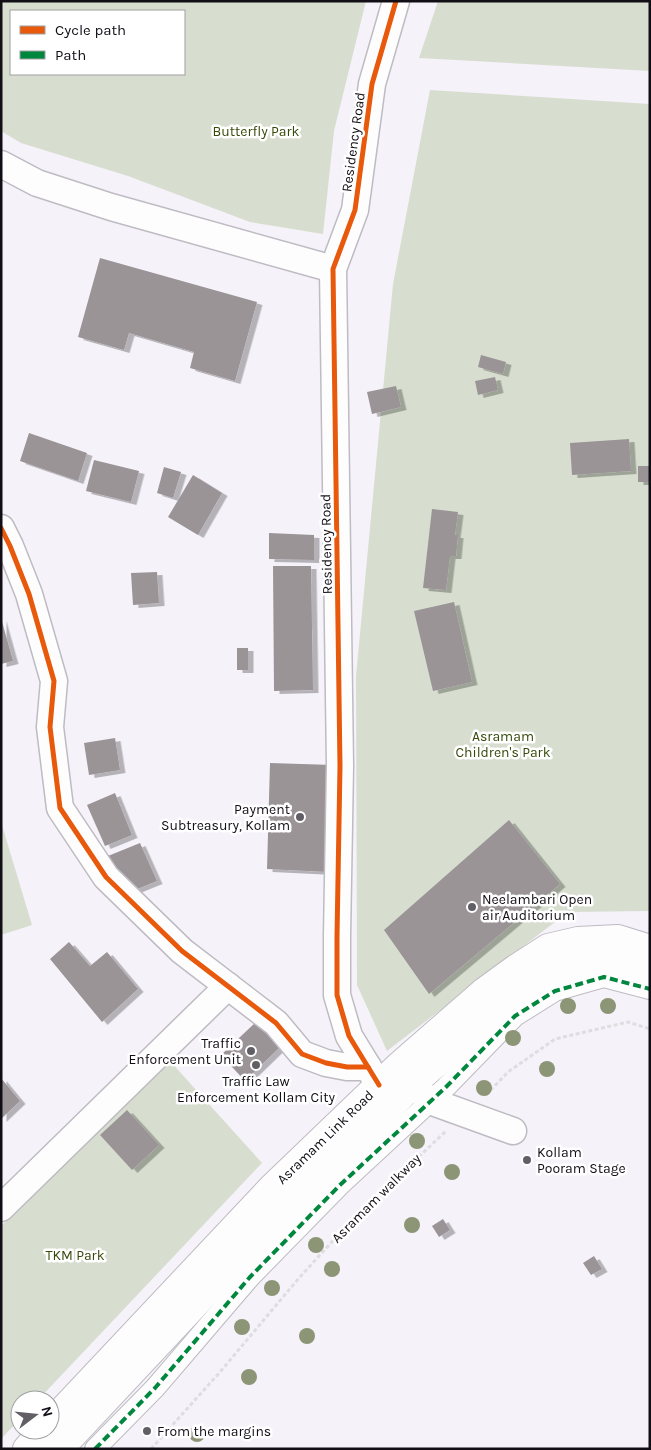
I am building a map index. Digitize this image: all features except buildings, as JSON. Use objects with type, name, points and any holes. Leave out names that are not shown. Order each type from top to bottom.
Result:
[{"type":"main road","name":"Asramam Link Road","points":[[60,1413],[273,1187],[373,1076],[398,1067],[484,992],[548,948],[578,941],[618,939],[650,949]]},
{"type":"main road","name":"Asramam Link Road","points":[[59,1449],[224,1273],[345,1154],[421,1093],[522,988],[562,972],[603,964],[650,976]]},
{"type":"street","name":"Residency Road","points":[[373,1076],[349,1036],[337,995],[336,936],[340,756],[333,269],[355,210],[372,84],[396,1]]},
{"type":"street","points":[[1,164],[37,183],[333,269]]},
{"type":"street","points":[[1,528],[29,594],[54,681],[50,727],[60,808],[106,877],[182,951],[276,1023],[302,1054],[373,1076]]},
{"type":"street","points":[[95,1449],[155,1388],[250,1277],[340,1185],[421,1093],[515,1016],[555,991],[604,977],[650,989]]},
{"type":"street","points":[[1,1208],[228,986]]},
{"type":"street","points":[[421,1093],[465,1115],[513,1131]]},
{"type":"green space","name":"Butterfly Park","points":[[1,1],[366,1],[334,131],[323,234],[250,222],[128,176],[21,143],[1,131]]},
{"type":"green space","points":[[438,1],[650,1],[650,71],[419,58]]},
{"type":"green space","name":"Asramam Children's Park","points":[[430,90],[650,104],[650,911],[568,912],[387,1051],[357,985],[356,676],[393,284]]},
{"type":"green space","points":[[1,822],[32,925],[1,935]]},
{"type":"green space","name":"TKM Park","points":[[170,1061],[262,1163],[47,1390],[10,1390],[10,1430],[1,1439],[1,1226]]},
{"type":"marked path","points":[[95,1449],[155,1388],[250,1277],[340,1185],[446,1087],[515,1016],[555,991],[604,977],[650,989]]},
{"type":"cycle path","points":[[379,1085],[349,1036],[337,995],[340,766],[333,269],[355,210],[372,84],[396,1]]},
{"type":"cycle path","points":[[1,528],[29,594],[54,681],[50,727],[60,808],[106,877],[182,951],[276,1023],[302,1054],[326,1063],[347,1067],[368,1067]]},
{"type":"place","name":"Payment Subtreasury, Kollam","points":[[300,817]]},
{"type":"place","name":"Neelambari Open air Auditorium","points":[[472,907]]},
{"type":"place","name":"Traffic Enforcement Unit","points":[[251,1051]]},
{"type":"place","name":"Traffic Law Enforcement Kollam City","points":[[256,1065]]},
{"type":"place","name":"Kollam Pooram Stage","points":[[527,1160]]},
{"type":"place","name":"From the margins","points":[[147,1431]]}]
